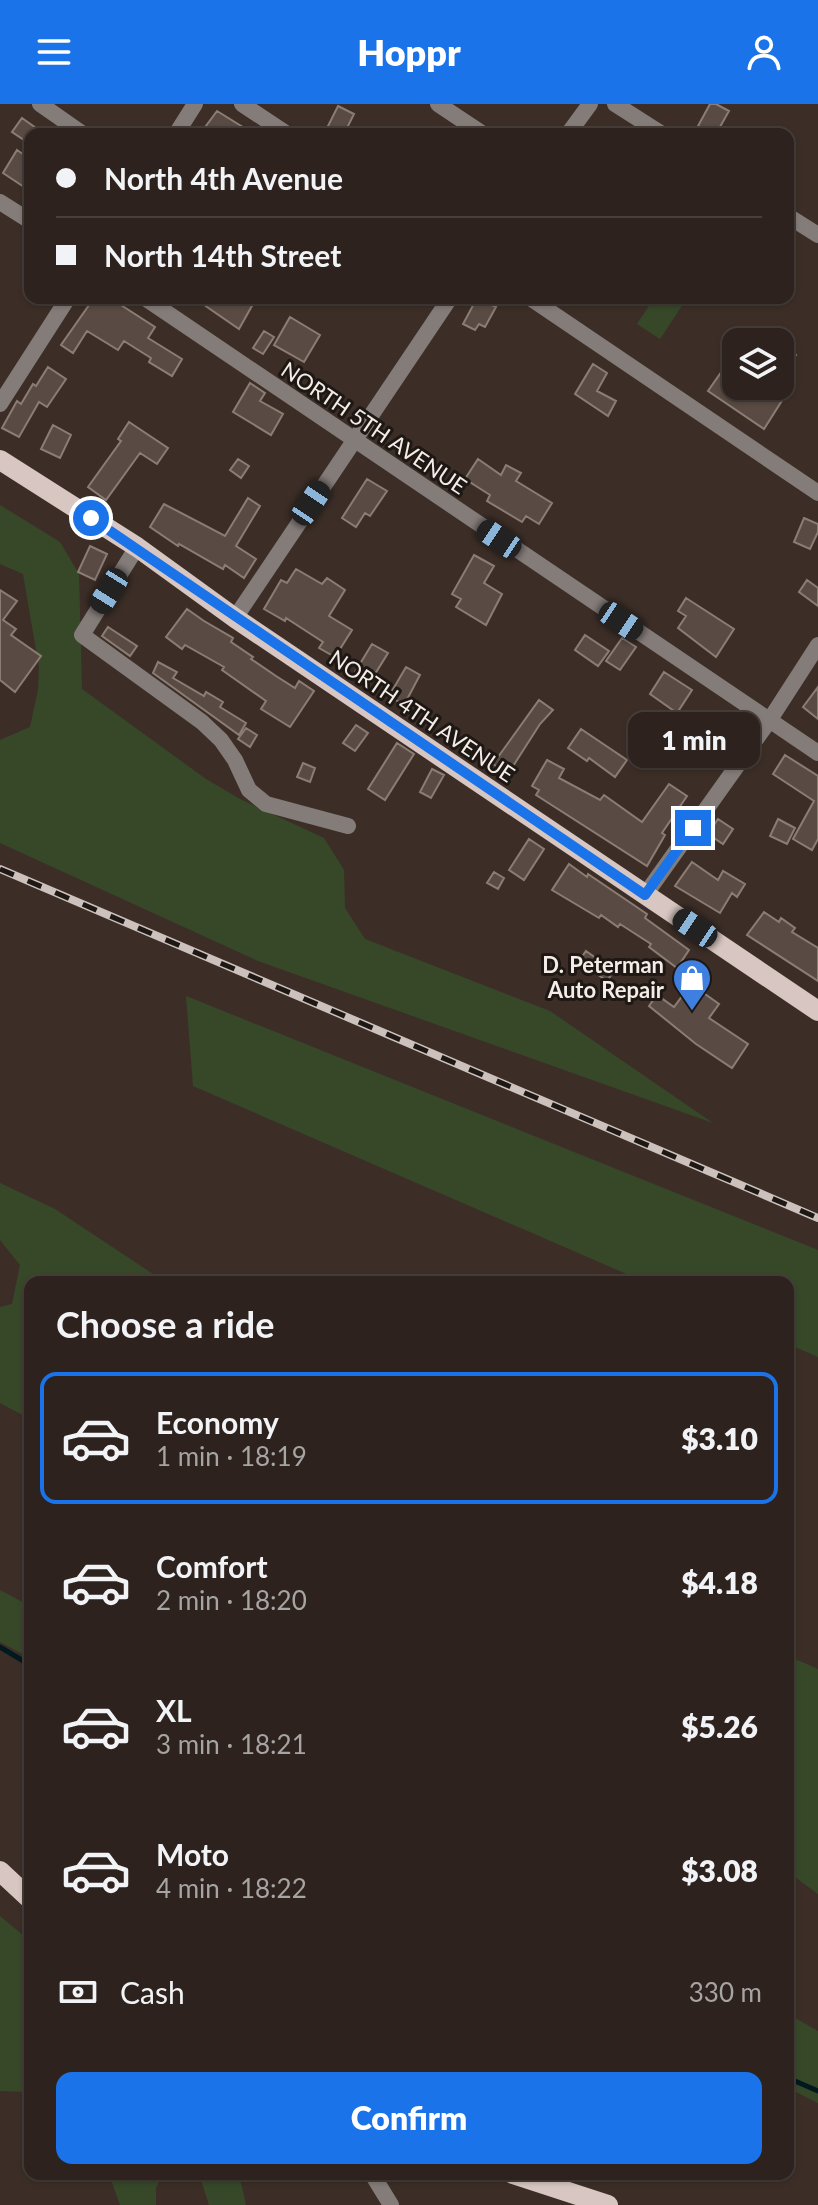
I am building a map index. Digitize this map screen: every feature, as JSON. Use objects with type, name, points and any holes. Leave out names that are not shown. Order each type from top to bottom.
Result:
[{"type":"main road","name":"NORTH 4TH AVENUE","points":[[0,460],[137,547],[235,618],[818,1011]]},
{"type":"main road","points":[[0,1871],[24,1893]]},
{"type":"main road","points":[[531,2180],[608,2205]]},
{"type":"street","points":[[40,104],[74,128]]},
{"type":"street","points":[[180,128],[195,104]]},
{"type":"street","points":[[242,104],[278,128]]},
{"type":"street","points":[[438,104],[474,128]]},
{"type":"street","points":[[572,128],[590,104]]},
{"type":"street","points":[[615,104],[653,128]]},
{"type":"street","points":[[0,202],[24,217]]},
{"type":"street","points":[[794,220],[818,235]]},
{"type":"street","points":[[0,404],[64,304]]},
{"type":"street","name":"NORTH 5TH AVENUE","points":[[154,304],[818,753]]},
{"type":"street","points":[[235,618],[446,304]]},
{"type":"street","points":[[539,304],[818,493]]},
{"type":"street","points":[[137,547],[82,635],[202,722],[221,740],[235,760],[249,790],[266,804],[348,826]]},
{"type":"street","points":[[645,895],[769,721],[818,645]]},
{"type":"street","points":[[376,2180],[391,2205]]},
{"type":"green space","points":[[650,304],[683,304],[660,339],[637,324]]},
{"type":"green space","points":[[0,505],[60,542],[79,574],[82,689],[206,779],[240,799],[324,838],[344,870],[345,908],[365,939],[550,1011],[713,1123],[258,961],[0,843],[0,740],[30,727],[38,690],[39,667],[23,574],[0,564]]},
{"type":"green space","points":[[186,996],[818,1250],[818,1357],[794,1347],[794,1276],[631,1276],[193,1086]]},
{"type":"green space","points":[[0,1183],[55,1209],[156,1276],[24,1276],[24,1416],[0,1403],[0,1307],[12,1304],[20,1265],[0,1240]]},
{"type":"green space","points":[[0,1590],[24,1603],[24,1655],[0,1642]]},
{"type":"green space","points":[[794,1659],[818,1669],[818,1894],[794,1876]]},
{"type":"green space","points":[[0,1916],[24,1936],[24,2092],[0,2091]]},
{"type":"green space","points":[[794,2017],[818,2031],[818,2103],[794,2091]]},
{"type":"green space","points":[[111,2180],[160,2180],[156,2188],[156,2205],[120,2205]]},
{"type":"green space","points":[[201,2180],[240,2180],[246,2205],[209,2205]]},
{"type":"building","points":[[710,104],[729,111],[719,128],[698,126]]},
{"type":"building","points":[[338,106],[354,114],[347,128],[327,128]]},
{"type":"building","points":[[217,111],[244,128],[204,128]]},
{"type":"building","points":[[22,118],[36,128],[24,128],[24,140],[12,132]]},
{"type":"building","points":[[17,150],[24,155],[24,187],[3,173]]},
{"type":"building","points":[[90,304],[119,304],[155,327],[148,338],[182,359],[172,376],[124,341],[118,350],[87,331],[73,353],[61,345]]},
{"type":"building","points":[[203,304],[253,304],[239,329]]},
{"type":"building","points":[[474,304],[496,307],[485,327],[479,324],[475,330],[463,324]]},
{"type":"building","points":[[290,317],[320,335],[304,362],[274,345]]},
{"type":"building","points":[[264,331],[274,337],[263,354],[253,348]]},
{"type":"building","points":[[593,364],[607,373],[597,391],[616,401],[608,416],[575,394]]},
{"type":"building","points":[[48,367],[66,379],[47,407],[39,402],[19,437],[2,428],[17,401],[21,404]]},
{"type":"building","points":[[722,371],[722,400],[782,400],[764,429],[708,391]]},
{"type":"building","points":[[250,383],[265,393],[260,401],[283,414],[271,435],[233,412]]},
{"type":"building","points":[[129,422],[168,448],[157,464],[140,453],[106,500],[88,487],[121,441],[118,439]]},
{"type":"building","points":[[53,425],[71,435],[60,458],[41,449]]},
{"type":"building","points":[[238,459],[249,466],[241,478],[230,470]]},
{"type":"building","points":[[478,459],[501,475],[506,465],[521,473],[516,481],[552,503],[539,524],[526,516],[522,522],[487,501],[490,495],[465,479]]},
{"type":"building","points":[[367,479],[387,491],[370,516],[365,513],[356,527],[342,518]]},
{"type":"building","points":[[248,498],[260,506],[236,546],[256,559],[244,578],[225,565],[223,569],[178,546],[150,527],[164,504],[225,536]]},
{"type":"building","points":[[804,518],[818,524],[818,532],[810,549],[794,542]]},
{"type":"building","points":[[90,546],[107,554],[95,580],[78,572]]},
{"type":"building","points":[[474,555],[494,566],[484,583],[502,594],[486,625],[456,607],[461,599],[452,594]]},
{"type":"building","points":[[296,569],[322,584],[327,578],[345,590],[329,616],[352,630],[335,657],[319,648],[323,642],[286,618],[285,621],[264,609],[281,580],[287,583]]},
{"type":"building","points":[[807,580],[818,588],[818,606],[799,592]]},
{"type":"building","points":[[0,590],[17,601],[3,620],[16,629],[11,635],[41,656],[15,692],[0,680]]},
{"type":"building","points":[[686,598],[734,629],[716,657],[678,628],[686,616],[678,611]]},
{"type":"building","points":[[187,609],[233,638],[231,642],[276,676],[295,688],[299,681],[314,691],[290,727],[261,709],[266,701],[222,670],[224,667],[185,645],[182,649],[166,637]]},
{"type":"building","points":[[108,627],[137,646],[130,656],[102,636]]},
{"type":"building","points":[[585,635],[609,651],[598,666],[575,650]]},
{"type":"building","points":[[622,638],[636,647],[620,670],[606,661]]},
{"type":"building","points":[[372,644],[388,653],[370,682],[355,672]]},
{"type":"building","points":[[158,662],[177,672],[173,678],[204,696],[206,692],[223,702],[220,707],[246,723],[239,735],[153,673]]},
{"type":"building","points":[[406,667],[420,675],[404,705],[389,696]]},
{"type":"building","points":[[664,672],[692,690],[677,713],[650,694]]},
{"type":"building","points":[[818,687],[818,719],[803,707]]},
{"type":"building","points":[[539,700],[553,710],[540,724],[508,774],[493,764]]},
{"type":"building","points":[[356,725],[368,733],[355,751],[343,743]]},
{"type":"building","points":[[246,728],[257,735],[250,747],[238,739]]},
{"type":"building","points":[[581,729],[627,760],[615,777],[589,758],[587,761],[568,748]]},
{"type":"building","points":[[671,731],[682,737],[673,751],[662,744]]},
{"type":"building","points":[[397,743],[414,754],[385,800],[368,789]]},
{"type":"building","points":[[785,755],[818,776],[818,839],[812,850],[793,839],[814,801],[773,774]]},
{"type":"building","points":[[547,760],[564,769],[559,778],[600,800],[604,795],[642,822],[669,784],[687,796],[662,833],[665,835],[647,866],[536,795],[539,790],[532,786]]},
{"type":"building","points":[[303,763],[315,768],[310,782],[297,777]]},
{"type":"building","points":[[432,769],[444,775],[431,798],[420,792]]},
{"type":"building","points":[[718,819],[733,829],[723,844],[708,834]]},
{"type":"building","points":[[778,819],[795,828],[787,844],[770,836]]},
{"type":"building","points":[[529,839],[544,849],[524,880],[509,870]]},
{"type":"building","points":[[692,862],[718,880],[723,871],[745,884],[737,897],[732,893],[720,913],[675,886]]},
{"type":"building","points":[[569,864],[647,914],[645,918],[689,950],[677,968],[649,947],[651,944],[620,924],[618,927],[601,915],[599,918],[552,890]]},
{"type":"building","points":[[494,872],[504,878],[498,889],[487,883]]},
{"type":"building","points":[[764,912],[779,922],[781,918],[795,928],[792,932],[818,948],[818,981],[747,935]]},
{"type":"building","points":[[586,951],[614,971],[607,981],[579,961]]},
{"type":"building","points":[[691,984],[719,1004],[709,1018],[748,1044],[732,1068],[649,1006],[657,995],[674,1007]]},
{"type":"waterway","points":[[0,1647],[24,1661]]},
{"type":"waterway","points":[[794,2081],[818,2091]]},
{"type":"railway","points":[[0,869],[818,1218]]},
{"type":"place","name":"D. Peterman Auto Repair","points":[[692,1012]]},
{"type":"route","points":[[91,518],[645,895],[693,828]]}]
